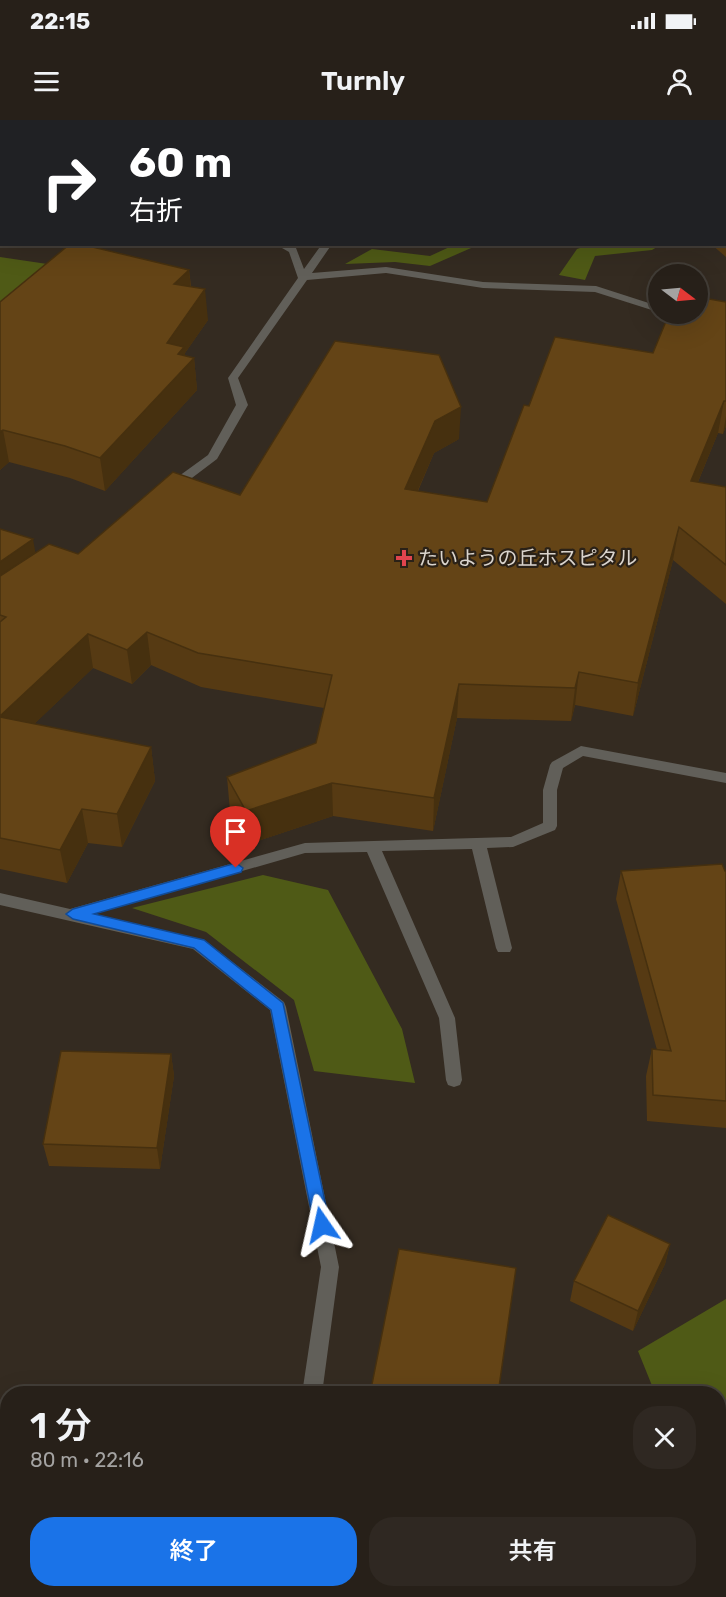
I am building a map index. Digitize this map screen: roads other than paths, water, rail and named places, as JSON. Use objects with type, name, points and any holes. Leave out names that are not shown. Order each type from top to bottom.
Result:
[{"type":"street","points":[[284,246],[293,250],[302,277]]},
{"type":"street","points":[[167,491],[213,457],[242,405],[232,378],[325,246]]},
{"type":"street","points":[[302,277],[387,270],[483,285],[596,290],[648,306]]},
{"type":"street","points":[[73,914],[305,849],[513,842],[550,826],[550,790],[557,765],[581,752],[726,778]]},
{"type":"street","points":[[478,843],[504,948]]},
{"type":"street","points":[[372,846],[447,1018],[454,1080]]},
{"type":"street","points":[[0,899],[198,944],[278,1007],[330,1267],[313,1386]]},
{"type":"place","name":"たいようの丘ホスピタル","points":[[404,558]]}]
